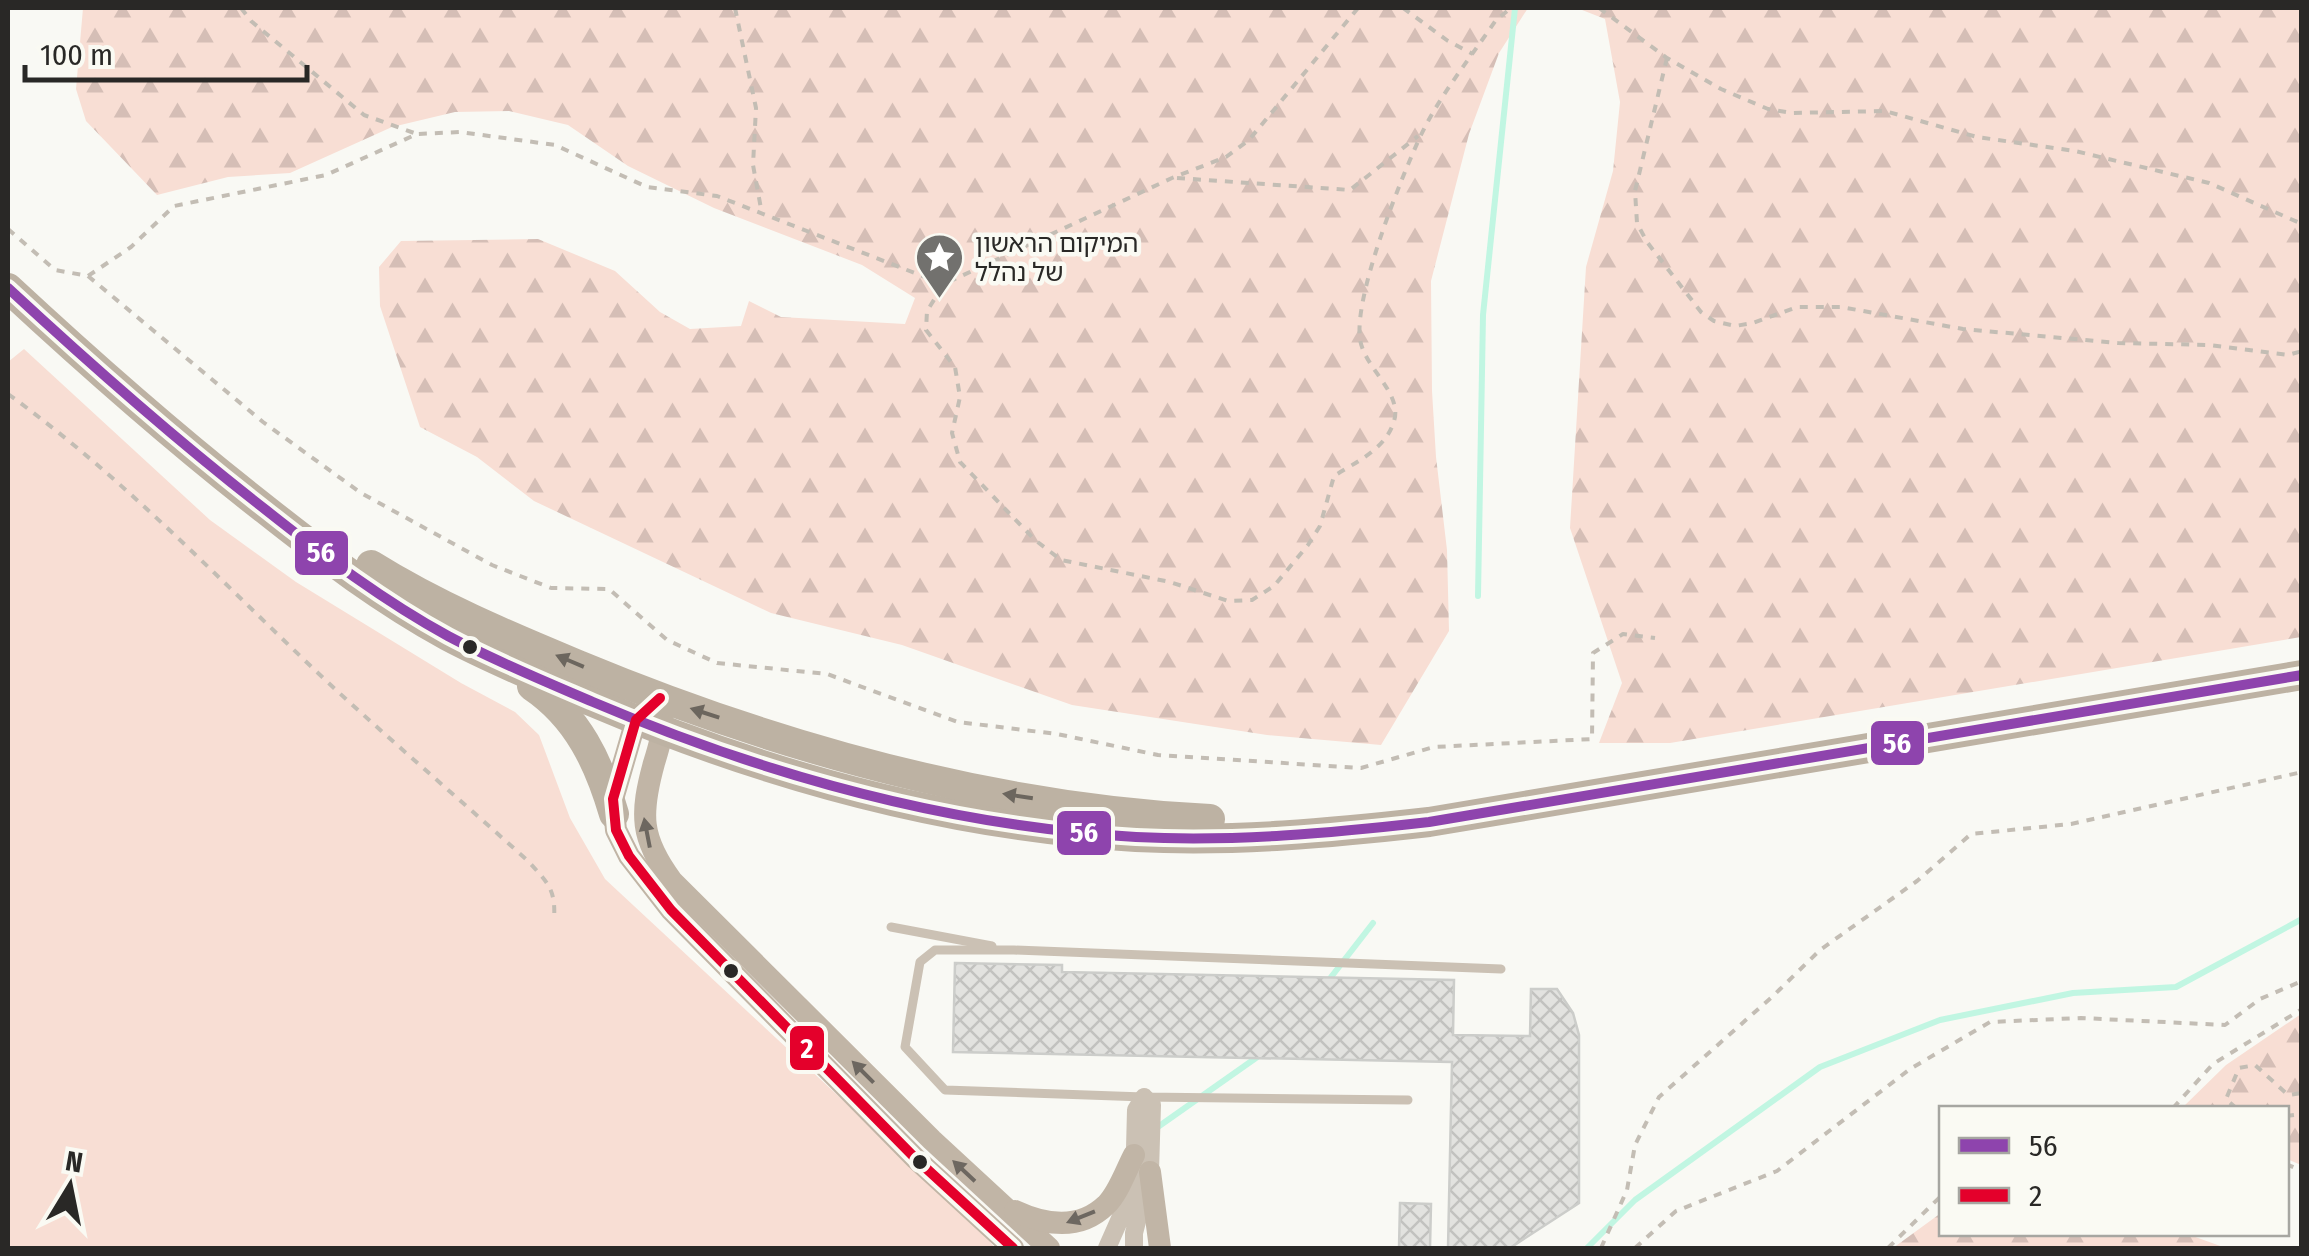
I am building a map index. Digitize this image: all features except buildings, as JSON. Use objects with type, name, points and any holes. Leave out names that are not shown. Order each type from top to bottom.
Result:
[{"type":"highway","points":[[8,288],[179,441],[318,552],[447,635],[649,726],[783,774],[976,817],[1135,837],[1227,839],[1312,835],[1429,822],[2302,675]]},
{"type":"highway","points":[[179,441],[391,577],[532,646],[660,698],[842,756],[996,793],[1183,818],[1287,824],[1429,822]]},
{"type":"highway","points":[[489,656],[544,694],[564,713],[584,739],[601,772],[614,814]]},
{"type":"main road","points":[[660,698],[613,799],[616,830],[629,856],[672,910],[916,1159],[1013,1248]]},
{"type":"main road","points":[[649,726],[644,813],[652,855],[672,882],[1048,1248]]},
{"type":"main road","points":[[1000,1204],[1038,1221],[1072,1224],[1108,1204],[1142,1163]]},
{"type":"main road","points":[[1142,1163],[1160,1248]]},
{"type":"street","points":[[1134,1248],[1152,1105],[1144,1098]]},
{"type":"street","points":[[1107,1248],[1142,1163]]},
{"type":"lane","points":[[890,927],[1014,950]]},
{"type":"lane","points":[[1408,1100],[1144,1098],[945,1090],[905,1048],[920,962],[936,950],[1014,950],[1500,969]]},
{"type":"path","points":[[241,8],[251,21],[364,115],[417,134]]},
{"type":"path","points":[[736,8],[756,108],[753,165],[762,214]]},
{"type":"path","points":[[1358,8],[1249,140],[1226,156],[944,284],[927,311],[926,330],[955,366],[960,397],[952,432],[960,462],[1035,540],[1061,560],[1170,582],[1228,600],[1252,600],[1274,586],[1308,545],[1320,526],[1334,476],[1382,444],[1396,418],[1392,397],[1366,363],[1360,338],[1361,314],[1375,253],[1422,133],[1496,20],[1511,8]]},
{"type":"path","points":[[1403,8],[1448,41],[1474,54]]},
{"type":"path","points":[[1599,8],[1668,58],[1721,89],[1768,109],[1792,113],[1885,111],[1977,137],[2075,150],[2209,183],[2302,224]]},
{"type":"path","points":[[1668,58],[1635,191],[1637,223],[1701,312],[1714,321],[1734,326],[1753,324],[1797,307],[1841,308],[1963,329],[2118,343],[2210,345],[2288,356],[2302,351]]},
{"type":"path","points":[[88,276],[131,247],[174,206],[326,175],[417,134],[460,132],[554,145],[646,187],[718,196],[944,284]]},
{"type":"path","points":[[1172,178],[1350,190],[1422,133]]},
{"type":"path","points":[[8,230],[55,270],[88,276],[263,422],[347,483],[492,565],[551,588],[609,589],[668,640],[717,663],[827,674],[958,722],[1057,734],[1158,755],[1361,768],[1434,746],[1592,739],[1593,652],[1622,634],[1655,638]]},
{"type":"path","points":[[8,394],[132,495],[336,690],[528,860],[555,898],[554,920]]},
{"type":"path","points":[[1602,1248],[1627,1190],[1635,1145],[1659,1097],[1820,950],[1917,881],[1971,834],[2071,824],[2302,772]]},
{"type":"path","points":[[1634,1248],[1676,1211],[1777,1171],[1910,1069],[1990,1022],[2081,1018],[2225,1026],[2260,998],[2302,980]]},
{"type":"path","points":[[2175,1106],[2213,1064],[2302,1009]]},
{"type":"path","points":[[2234,1106],[2226,1099],[2239,1068],[2254,1065],[2288,1094],[2302,1093]]},
{"type":"path","points":[[1888,1248],[1939,1198]]},
{"type":"green space","points":[[83,8],[1528,8],[1499,53],[1469,134],[1431,281],[1432,391],[1447,550],[1449,631],[1381,745],[1267,735],[1072,705],[902,645],[771,613],[534,501],[477,457],[420,427],[380,306],[379,267],[401,241],[538,239],[615,271],[660,312],[690,329],[741,326],[749,301],[781,317],[905,324],[915,298],[862,265],[714,208],[628,166],[568,125],[509,111],[455,112],[392,127],[290,173],[228,177],[157,195],[86,121],[76,89]]},
{"type":"green space","points":[[1577,8],[2301,8],[2301,637],[1670,743],[1599,743],[1622,683],[1570,528],[1586,267],[1613,171],[1620,102],[1605,19]]},
{"type":"green space","points":[[24,349],[210,520],[296,582],[515,712],[539,735],[570,818],[605,879],[976,1224],[995,1248],[8,1248],[8,362]]},
{"type":"green space","points":[[2301,1014],[2301,1165],[2289,1160],[2289,1106],[2184,1106],[2226,1065]]},
{"type":"green space","points":[[1939,1214],[1939,1236],[2193,1236],[2226,1248],[1893,1248]]},
{"type":"waterway","points":[[1478,596],[1483,315],[1515,8]]},
{"type":"waterway","points":[[1587,1248],[1635,1200],[1820,1067],[1940,1020],[2073,993],[2176,987],[2302,919]]},
{"type":"waterway","points":[[1328,981],[1373,923]]},
{"type":"waterway","points":[[1155,1129],[1263,1053]]},
{"type":"transit line","name":"56","points":[[8,288],[232,484],[355,577],[448,636],[593,702],[724,752],[859,793],[996,822],[1136,837],[1210,838],[1320,833],[1429,822],[2302,675]]},
{"type":"transit line","name":"2","points":[[660,698],[636,720],[613,799],[616,830],[629,856],[671,910],[916,1159],[1013,1248]]},
{"type":"place","name":"המיקום הראשון של נהלל","points":[[940,300]]}]
